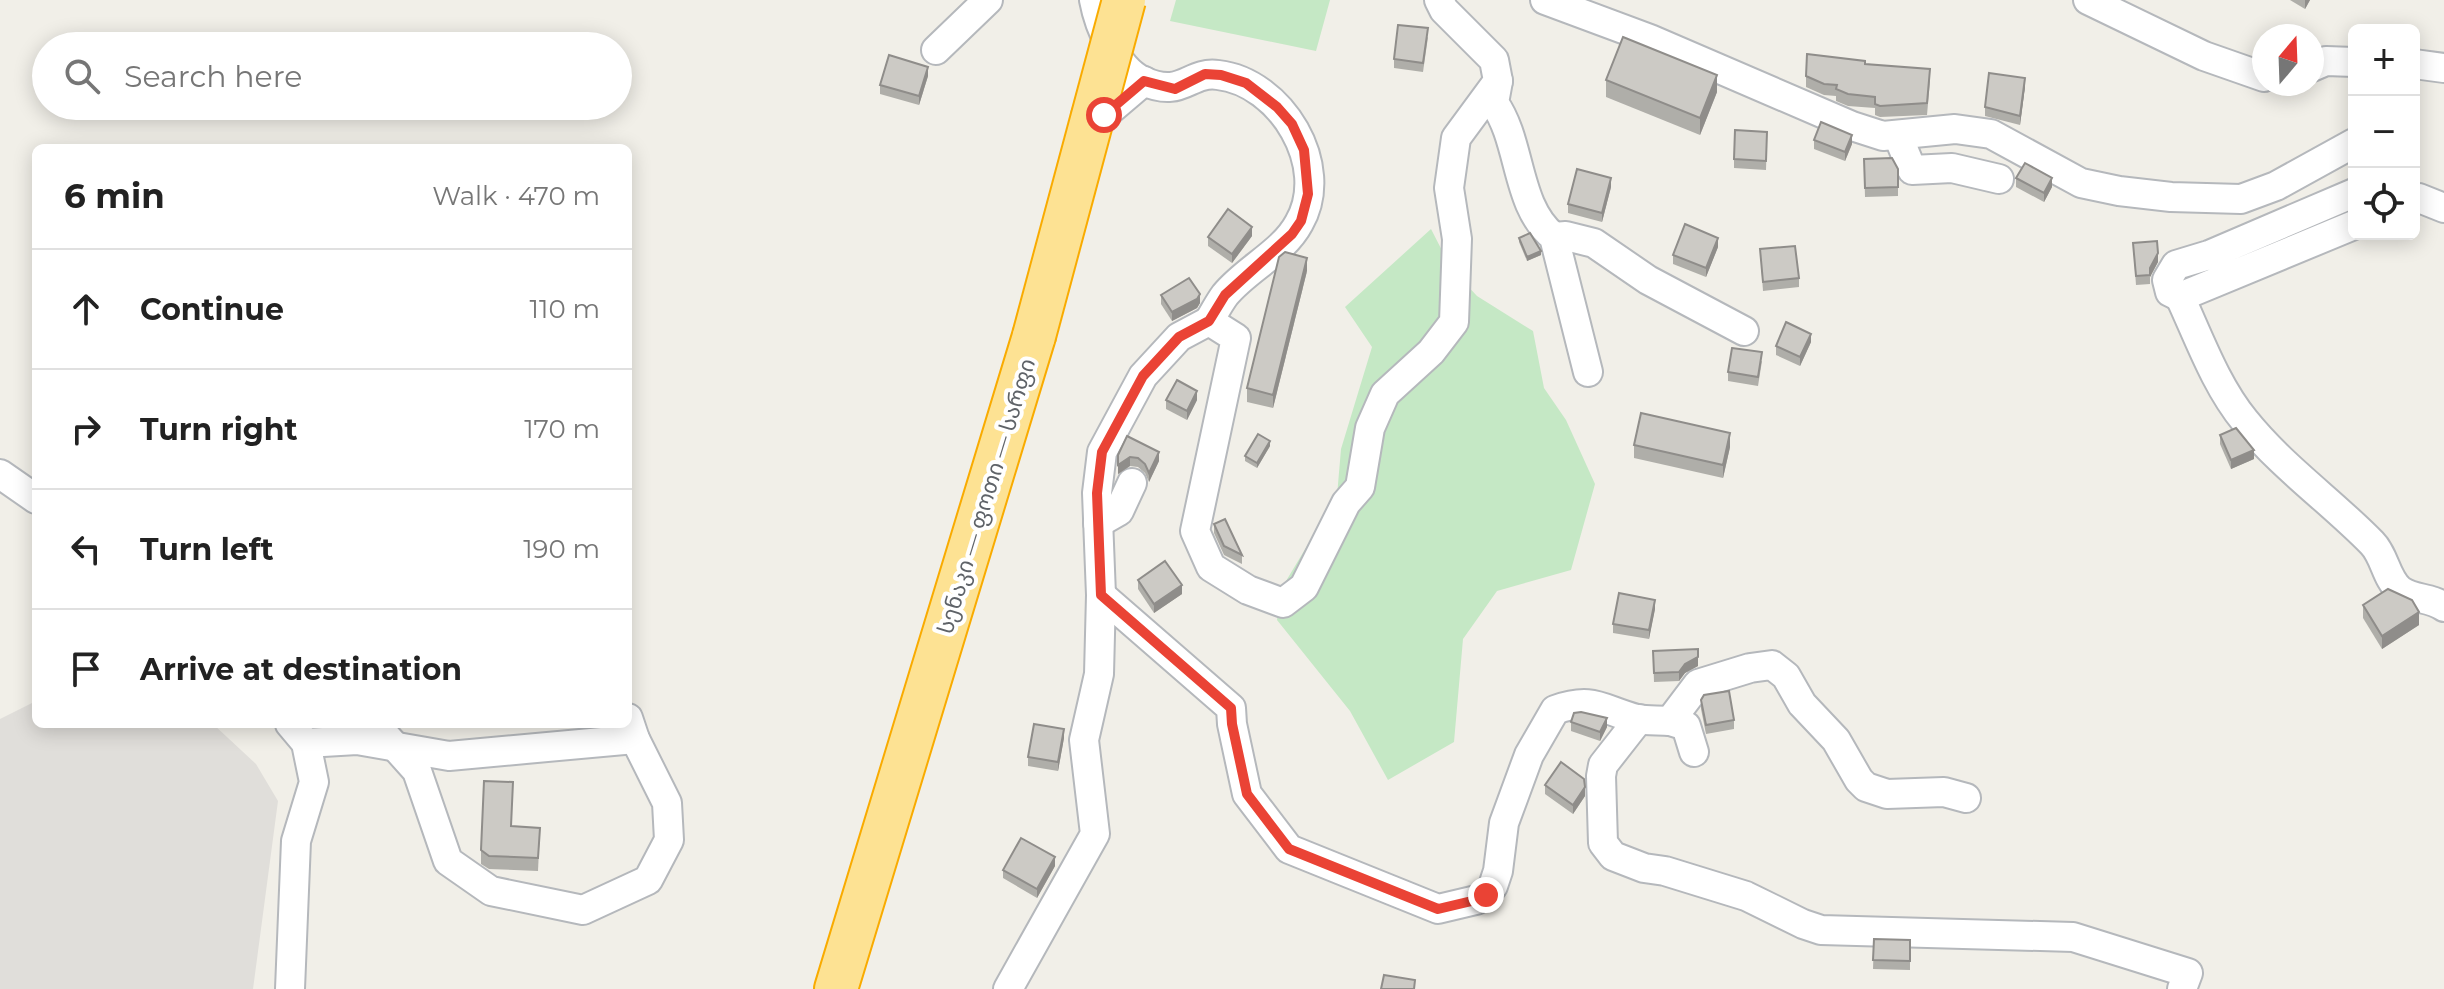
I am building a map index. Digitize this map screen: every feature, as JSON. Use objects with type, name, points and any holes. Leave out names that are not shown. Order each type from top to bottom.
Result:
[{"type":"highway","name":"სენაკი — ფოთი — სარფი","points":[[836,989],[1034,336],[1124,0]]},
{"type":"street","points":[[936,50],[988,0]]},
{"type":"street","points":[[1008,989],[1095,834],[1084,740],[1099,674],[1101,595],[1097,493],[1102,452],[1143,376],[1179,337],[1209,321],[1225,295],[1292,234],[1301,221],[1308,194],[1304,150],[1292,124],[1277,107],[1246,83],[1221,75],[1205,74],[1175,89],[1144,81],[1131,73],[1112,48],[1094,0]]},
{"type":"street","points":[[1439,0],[1444,10],[1494,60],[1498,81],[1494,103],[1503,115],[1532,204],[1543,228],[1554,237],[1588,372]]},
{"type":"street","points":[[1545,0],[1650,39],[1852,126],[1883,136],[1955,129],[1991,134],[2081,183],[2119,191],[2171,197],[2241,199],[2276,186],[2348,146]]},
{"type":"street","points":[[2088,0],[2204,56],[2252,73]]},
{"type":"street","points":[[2324,62],[2348,62]]},
{"type":"street","points":[[2420,65],[2444,68]]},
{"type":"street","points":[[1073,116],[1104,115],[1144,81]]},
{"type":"street","points":[[1209,321],[1236,338],[1195,531],[1211,567],[1248,590],[1283,603],[1304,587],[1346,503],[1360,487],[1370,428],[1385,394],[1431,352],[1454,322],[1457,239],[1449,188],[1456,138],[1498,81]]},
{"type":"street","points":[[1898,136],[1912,170],[1952,168],[1999,179]]},
{"type":"street","points":[[2348,196],[2209,255],[2176,265],[2167,280],[2170,292],[2180,297],[2213,369],[2243,419],[2280,460],[2375,546],[2395,586],[2410,597],[2444,607]]},
{"type":"street","points":[[2420,198],[2444,208]]},
{"type":"street","points":[[2180,297],[2348,227]]},
{"type":"street","points":[[1554,237],[1566,236],[1594,243],[1648,280],[1744,331]]},
{"type":"street","points":[[0,474],[32,496]]},
{"type":"street","points":[[1098,523],[1119,511],[1132,483]]},
{"type":"street","points":[[1101,595],[1231,708],[1247,794],[1289,849],[1438,909],[1476,900],[1486,895],[1493,886],[1504,823],[1529,755],[1555,710],[1571,704],[1587,703],[1605,706],[1639,719],[1670,721],[1686,726],[1694,752]]},
{"type":"street","points":[[1670,721],[1698,684],[1750,668],[1772,665],[1786,676],[1802,704],[1836,740],[1866,787],[1887,794],[1944,792],[1966,798]]},
{"type":"street","points":[[1639,719],[1603,765],[1603,843],[1613,856],[1644,868],[1665,871],[1746,896],[1821,930],[2073,937],[2188,973],[2182,989]]},
{"type":"street","points":[[290,989],[296,841],[314,782],[298,734],[357,740],[395,747],[449,756],[632,729],[667,803],[669,840],[648,880],[583,910],[491,891],[448,861],[417,771],[395,747],[378,728]]},
{"type":"shaded area","points":[[32,703],[32,728],[217,728],[256,764],[278,801],[253,989],[0,989],[0,719]]},
{"type":"green space","points":[[1176,0],[1330,0],[1316,51],[1170,21]]},
{"type":"green space","points":[[1431,229],[1451,268],[1477,296],[1533,331],[1544,388],[1566,420],[1595,484],[1571,570],[1497,591],[1463,639],[1454,742],[1388,780],[1350,711],[1277,620],[1280,591],[1337,496],[1341,449],[1372,347],[1345,307]]},
{"type":"building","points":[[1398,25],[1428,28],[1423,63],[1394,59]]},
{"type":"building","points":[[1623,37],[1717,75],[1700,118],[1606,80]]},
{"type":"building","points":[[1807,54],[1865,61],[1865,64],[1930,69],[1927,103],[1880,106],[1875,104],[1875,97],[1848,94],[1836,89],[1837,85],[1824,84],[1806,76]]},
{"type":"building","points":[[889,55],[928,67],[919,96],[880,85]]},
{"type":"building","points":[[1989,73],[2025,78],[2020,116],[1985,107]]},
{"type":"building","points":[[1821,122],[1852,135],[1845,152],[1814,140]]},
{"type":"building","points":[[1735,130],[1767,132],[1766,161],[1734,159]]},
{"type":"building","points":[[1892,158],[1898,169],[1898,187],[1865,188],[1864,159]]},
{"type":"building","points":[[2025,163],[2052,178],[2044,193],[2016,178]]},
{"type":"building","points":[[1577,169],[1611,178],[1602,213],[1568,204]]},
{"type":"building","points":[[1228,209],[1252,227],[1232,254],[1208,237]]},
{"type":"building","points":[[1685,224],[1718,238],[1706,268],[1673,255]]},
{"type":"building","points":[[1530,233],[1541,251],[1527,257],[1519,238]]},
{"type":"building","points":[[2157,241],[2158,253],[2150,275],[2136,276],[2133,243]]},
{"type":"building","points":[[1795,246],[1799,278],[1763,282],[1760,249]]},
{"type":"building","points":[[1285,252],[1307,258],[1273,395],[1247,388],[1279,257]]},
{"type":"building","points":[[1189,278],[1200,294],[1197,299],[1172,312],[1161,295]]},
{"type":"building","points":[[1786,322],[1811,334],[1800,357],[1776,346]]},
{"type":"building","points":[[1732,348],[1762,352],[1758,377],[1728,372]]},
{"type":"building","points":[[1177,380],[1197,391],[1187,411],[1166,400]]},
{"type":"building","points":[[1641,413],[1730,433],[1723,465],[1634,445]]},
{"type":"building","points":[[2236,428],[2254,450],[2231,460],[2220,435]]},
{"type":"building","points":[[1258,434],[1270,441],[1257,463],[1245,456]]},
{"type":"building","points":[[1127,436],[1159,452],[1149,473],[1138,458],[1130,457],[1118,465],[1118,455]]},
{"type":"building","points":[[1225,519],[1242,555],[1224,546],[1214,524]]},
{"type":"building","points":[[1165,561],[1182,585],[1154,604],[1138,580]]},
{"type":"building","points":[[2388,589],[2412,600],[2419,612],[2382,636],[2363,605]]},
{"type":"building","points":[[1619,593],[1655,600],[1649,630],[1613,624]]},
{"type":"building","points":[[1698,649],[1698,657],[1685,664],[1679,672],[1654,673],[1653,651]]},
{"type":"building","points":[[1729,691],[1734,720],[1706,725],[1701,700],[1704,695]]},
{"type":"building","points":[[1574,713],[1607,718],[1600,732],[1571,722]]},
{"type":"building","points":[[1034,724],[1064,729],[1058,762],[1028,757]]},
{"type":"building","points":[[1561,762],[1584,779],[1585,787],[1573,805],[1545,785]]},
{"type":"building","points":[[484,781],[513,782],[511,826],[540,828],[538,858],[489,856],[481,850]]},
{"type":"building","points":[[1021,838],[1055,857],[1037,889],[1003,870]]},
{"type":"building","points":[[1874,939],[1910,940],[1910,961],[1873,960]]},
{"type":"building","points":[[1384,975],[1415,980],[1414,989],[1381,989]]},
{"type":"route","points":[[1104,115],[1144,81],[1175,89],[1205,74],[1221,75],[1246,83],[1277,107],[1292,124],[1304,150],[1308,194],[1301,221],[1292,234],[1225,295],[1209,321],[1179,337],[1143,376],[1102,452],[1097,493],[1101,595],[1231,708],[1247,794],[1289,849],[1438,909],[1486,895]]}]
